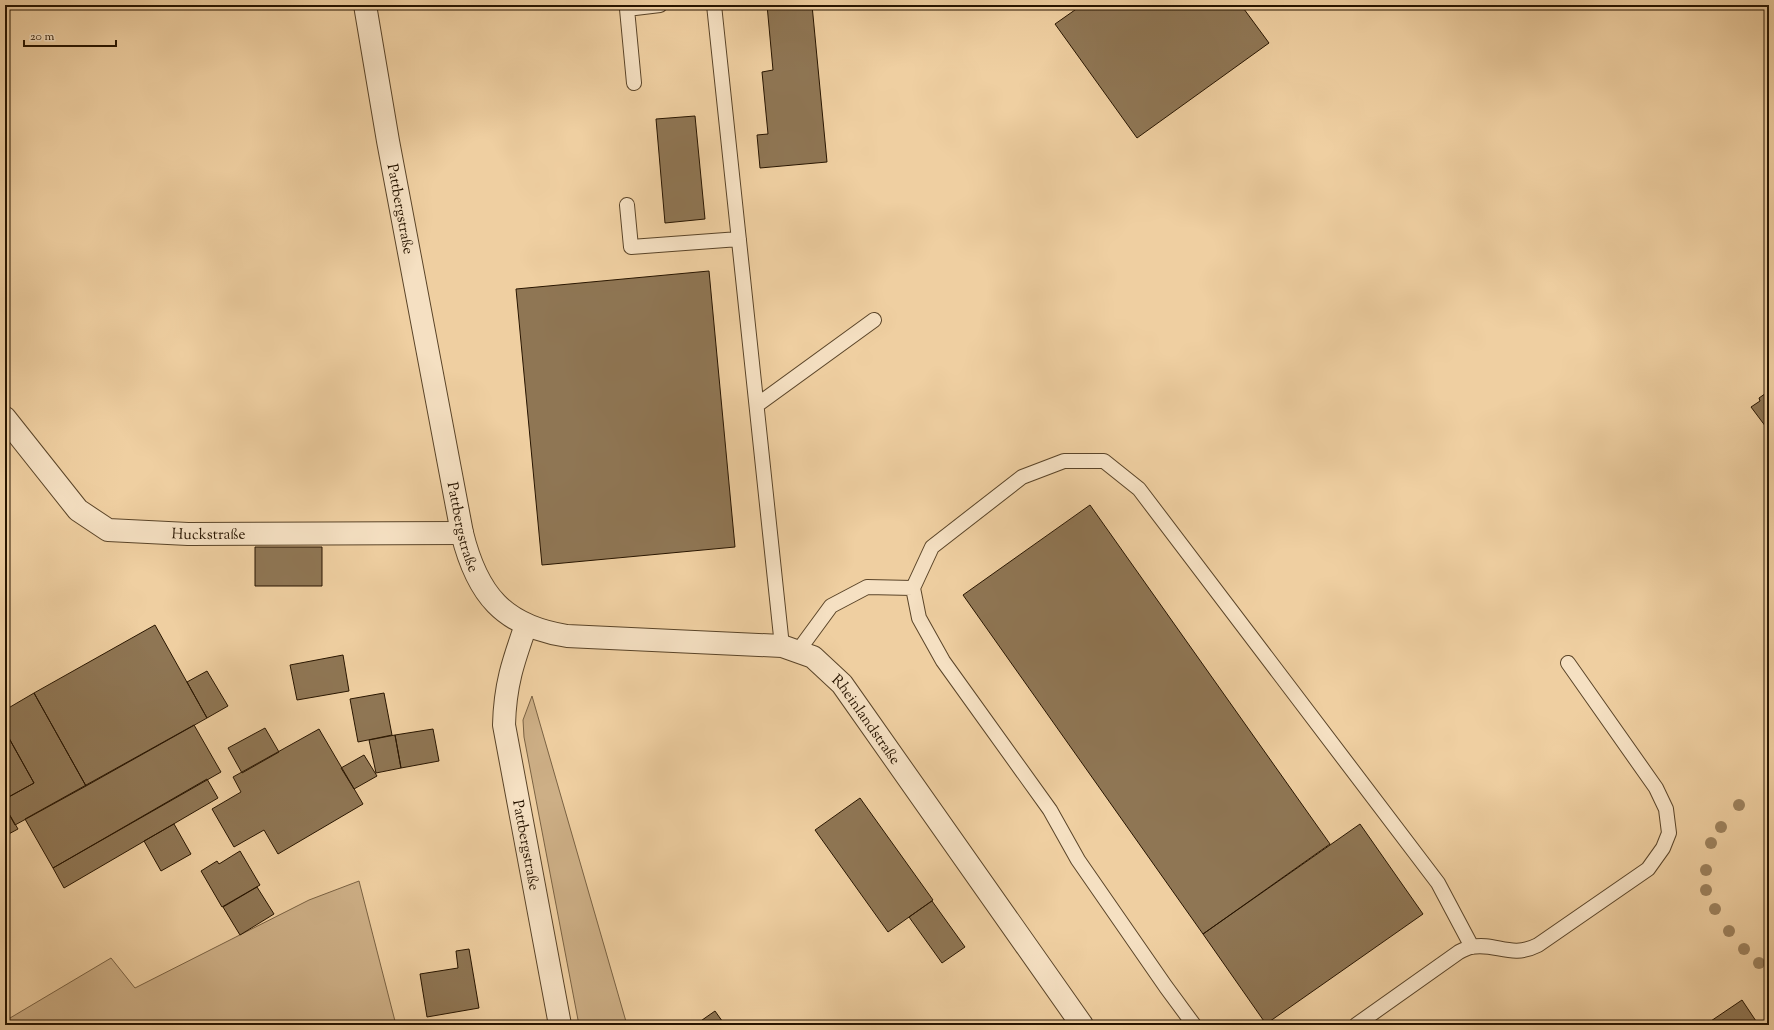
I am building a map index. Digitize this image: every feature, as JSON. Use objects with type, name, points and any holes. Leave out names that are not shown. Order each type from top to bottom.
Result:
[{"type":"street","name":"Pattbergstraße","points":[[365,5],[388,141],[468,558],[477,579],[490,598],[506,613],[526,625],[510,672],[504,699],[504,725],[560,1025]]},
{"type":"street","name":"Huckstraße","points":[[5,418],[78,510],[108,530],[188,534],[462,533]]},
{"type":"street","name":"Rheinlandstraße","points":[[526,625],[546,633],[568,636],[790,649],[813,657],[842,684],[1082,1025]]},
{"type":"lane","points":[[634,83],[627,9],[660,5]]},
{"type":"lane","points":[[714,5],[757,405],[790,649]]},
{"type":"lane","points":[[627,205],[631,248],[738,239]]},
{"type":"lane","points":[[757,405],[874,320]]},
{"type":"lane","points":[[1194,1025],[1078,860],[1050,810],[943,661],[919,618],[913,588],[932,547],[1022,478],[1064,462],[1104,461],[1139,489],[1438,883],[1472,947]]},
{"type":"lane","points":[[790,649],[831,606],[867,588],[913,588]]},
{"type":"lane","points":[[1356,1025],[1459,952],[1472,947],[1486,947],[1518,951],[1528,950],[1538,945],[1648,869],[1663,848],[1669,833],[1666,810],[1656,788],[1568,663]]},
{"type":"shaded area","points":[[532,696],[627,1025],[579,1025],[524,737],[523,720]]},
{"type":"shaded area","points":[[359,881],[396,1025],[5,1025],[5,1021],[111,958],[135,988],[309,900]]},
{"type":"building","points":[[767,5],[812,5],[827,162],[760,168],[757,135],[768,134],[762,72],[773,70]]},
{"type":"building","points":[[1082,5],[1241,5],[1269,43],[1137,138],[1055,24]]},
{"type":"building","points":[[695,116],[705,219],[665,223],[656,119]]},
{"type":"building","points":[[709,271],[735,547],[542,565],[516,289]]},
{"type":"building","points":[[1769,391],[1769,425],[1766,427],[1751,407],[1760,401],[1759,398]]},
{"type":"building","points":[[1090,505],[1330,844],[1203,934],[963,595]]},
{"type":"building","points":[[255,547],[322,547],[322,586],[255,586]]},
{"type":"building","points":[[155,625],[207,718],[86,786],[34,693]]},
{"type":"building","points":[[343,655],[349,691],[297,700],[290,665]]},
{"type":"building","points":[[207,671],[228,706],[207,718],[187,682]]},
{"type":"building","points":[[34,693],[86,786],[15,825],[5,807],[5,799],[34,783],[5,731],[5,710]]},
{"type":"building","points":[[384,693],[392,735],[358,742],[350,699]]},
{"type":"building","points":[[194,725],[221,772],[53,868],[25,819]]},
{"type":"building","points":[[265,728],[279,752],[242,773],[228,748]]},
{"type":"building","points":[[319,729],[363,804],[278,854],[264,830],[234,847],[212,809],[241,792],[233,777]]},
{"type":"building","points":[[433,729],[439,761],[401,768],[395,735]]},
{"type":"building","points":[[5,731],[34,783],[5,799]]},
{"type":"building","points":[[395,735],[401,768],[376,773],[369,740]]},
{"type":"building","points":[[364,755],[377,776],[354,789],[341,768]]},
{"type":"building","points":[[207,779],[218,798],[64,888],[53,868]]},
{"type":"building","points":[[860,798],[933,900],[888,932],[815,830]]},
{"type":"building","points":[[5,807],[18,829],[5,836]]},
{"type":"building","points":[[174,824],[191,854],[161,871],[144,841]]},
{"type":"building","points":[[1360,824],[1423,914],[1266,1024],[1203,934]]},
{"type":"building","points":[[240,851],[260,885],[222,907],[201,871],[217,861],[219,864]]},
{"type":"building","points":[[257,887],[274,914],[240,935],[223,907]]},
{"type":"building","points":[[932,901],[965,947],[942,963],[909,917]]},
{"type":"building","points":[[469,949],[479,1008],[427,1017],[420,974],[458,968],[456,951]]},
{"type":"building","points":[[1742,1000],[1758,1024],[1705,1025]]},
{"type":"building","points":[[715,1011],[725,1025],[695,1025]]}]
